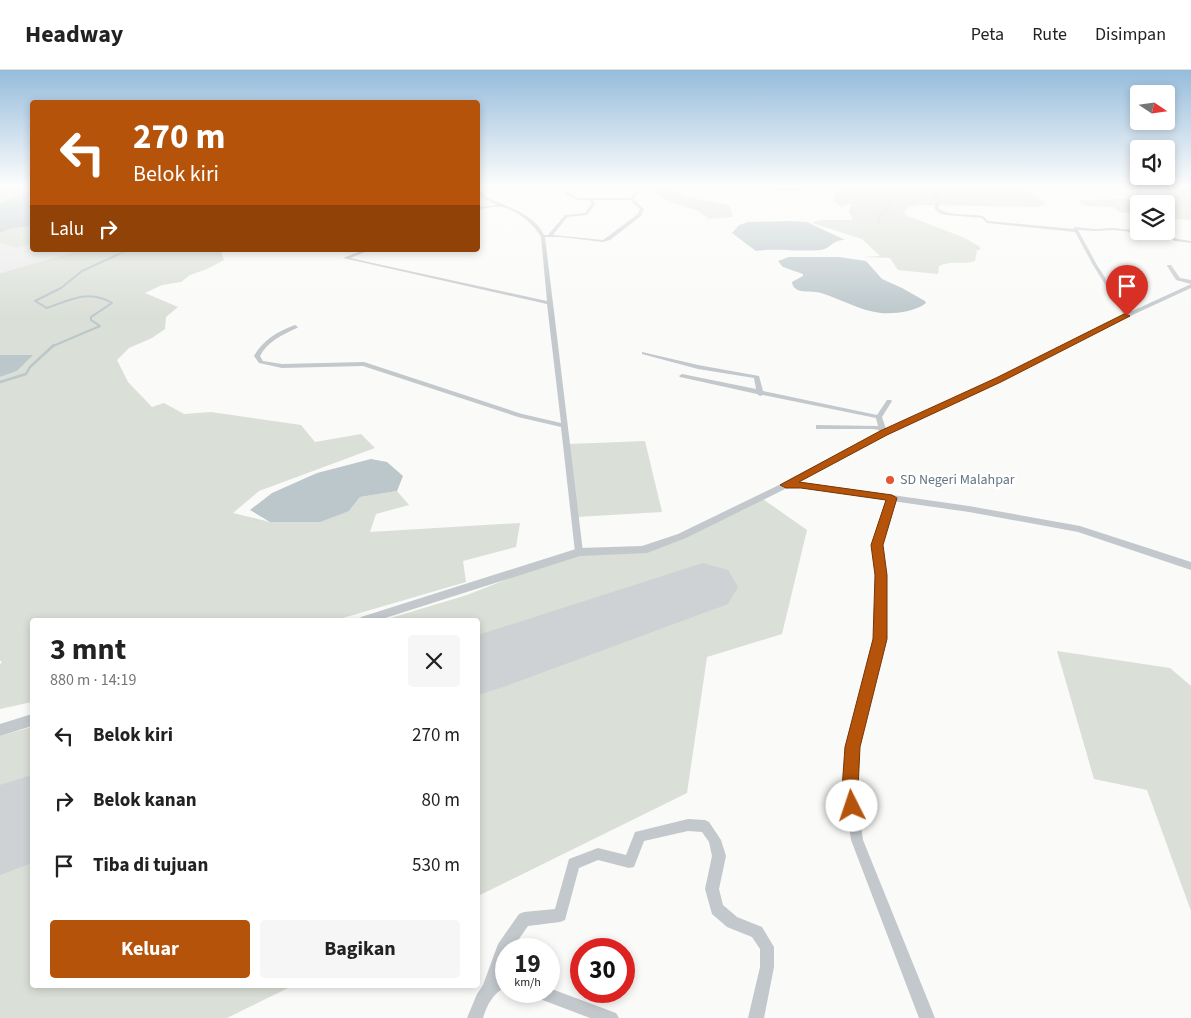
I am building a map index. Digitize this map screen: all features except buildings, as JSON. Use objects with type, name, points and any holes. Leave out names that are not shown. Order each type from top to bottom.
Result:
[{"type":"street","points":[[540,229],[547,236],[594,241],[608,239],[621,229]]},
{"type":"street","points":[[553,229],[547,236],[550,303],[580,552]]},
{"type":"street","points":[[1059,229],[1076,231],[1127,316]]},
{"type":"street","points":[[1088,229],[1110,229]]},
{"type":"street","points":[[1116,229],[1162,234],[1177,240],[1191,242]]},
{"type":"street","points":[[362,252],[345,258],[550,303]]},
{"type":"street","points":[[1169,266],[1178,279],[1191,282]]},
{"type":"street","points":[[371,618],[580,552],[643,550],[682,536],[786,485],[882,430],[998,380],[1191,286]]},
{"type":"street","points":[[295,326],[274,336],[262,346],[257,356],[261,362],[282,366],[364,364],[520,416],[564,426]]},
{"type":"street","points":[[644,353],[698,367],[757,377],[760,394]]},
{"type":"street","points":[[682,376],[760,394],[879,417]]},
{"type":"street","points":[[882,430],[879,417],[889,401]]},
{"type":"street","points":[[819,427],[867,426],[882,430]]},
{"type":"street","points":[[786,485],[801,485],[969,509],[1080,529],[1191,566]]},
{"type":"street","points":[[892,498],[877,545],[881,575],[880,639],[853,747],[850,789],[857,840],[927,1018]]},
{"type":"street","points":[[0,730],[30,721]]},
{"type":"street","points":[[475,1018],[481,1001],[490,988],[502,949],[524,920],[560,915],[574,864],[598,854],[629,862],[640,836],[688,825],[705,826],[715,840],[719,856],[712,890],[717,909],[732,922],[757,932],[767,947],[767,967],[756,1018]]},
{"type":"street","points":[[490,988],[495,986]]},
{"type":"street","points":[[560,999],[611,1018]]},
{"type":"shaded area","points":[[0,229],[8,229],[0,233]]},
{"type":"shaded area","points":[[8,229],[30,229],[30,245],[18,248],[0,243],[0,233]]},
{"type":"shaded area","points":[[735,229],[822,229],[845,240],[837,241],[827,248],[820,250],[756,251],[732,233]]},
{"type":"shaded area","points":[[832,229],[942,229],[965,238],[980,247],[980,250],[977,250],[975,261],[943,264],[939,266],[938,274],[898,270],[890,258],[863,257],[880,256],[862,239]]},
{"type":"shaded area","points":[[0,243],[18,248],[30,245],[30,252],[74,252],[0,273]]},
{"type":"shaded area","points":[[74,252],[221,252],[224,260],[190,275],[181,282],[162,285],[145,293],[178,307],[166,317],[165,329],[152,338],[129,348],[117,360],[128,382],[152,407],[164,403],[184,414],[211,412],[301,425],[315,442],[361,434],[375,448],[259,491],[233,513],[270,522],[349,511],[360,497],[397,491],[409,505],[376,514],[370,532],[520,523],[516,547],[463,561],[466,582],[343,618],[30,618],[30,702],[0,709],[0,665],[2,661],[0,661],[0,377],[17,371],[32,355],[0,355],[0,273]]},
{"type":"shaded area","points":[[789,257],[839,257],[866,261],[882,279],[902,288],[926,303],[904,312],[881,313],[858,307],[821,293],[796,289],[792,282],[803,276],[803,274],[783,267],[778,261]]},
{"type":"shaded area","points":[[0,355],[33,355],[17,371],[0,377]]},
{"type":"shaded area","points":[[645,441],[662,512],[576,517],[569,444]]},
{"type":"shaded area","points":[[371,459],[387,462],[403,476],[397,491],[360,497],[349,511],[320,522],[270,522],[250,510],[272,493],[317,473]]},
{"type":"shaded area","points":[[760,497],[807,530],[782,634],[707,657],[687,793],[480,895],[480,675],[651,615],[667,622],[717,603],[688,569],[640,585],[638,597],[480,651],[480,618],[391,618],[467,595],[575,552],[653,548]]},
{"type":"shaded area","points":[[1057,651],[1170,668],[1191,686],[1191,911],[1147,790],[1094,779]]},
{"type":"shaded area","points":[[30,728],[30,805],[0,815],[0,736]]},
{"type":"shaded area","points":[[30,834],[30,988],[288,988],[227,1018],[0,1018],[0,844]]},
{"type":"waterway","points":[[115,256],[124,252]]},
{"type":"waterway","points":[[53,346],[100,326],[91,320],[91,317],[112,303],[104,299],[87,296],[47,308],[35,301],[61,288],[82,271],[117,255]]},
{"type":"waterway","points":[[0,382],[26,374],[30,367],[54,345]]},
{"type":"runway","points":[[480,664],[703,587]]},
{"type":"runway","points":[[0,830],[30,820]]},
{"type":"place","name":"SD Negeri Malahpar","points":[[890,480]]},
{"type":"route","points":[[852,806],[850,789],[853,747],[880,639],[881,575],[877,545],[892,498],[801,485],[786,485],[883,433],[924,416],[1010,375],[1043,356],[1127,316]]}]
